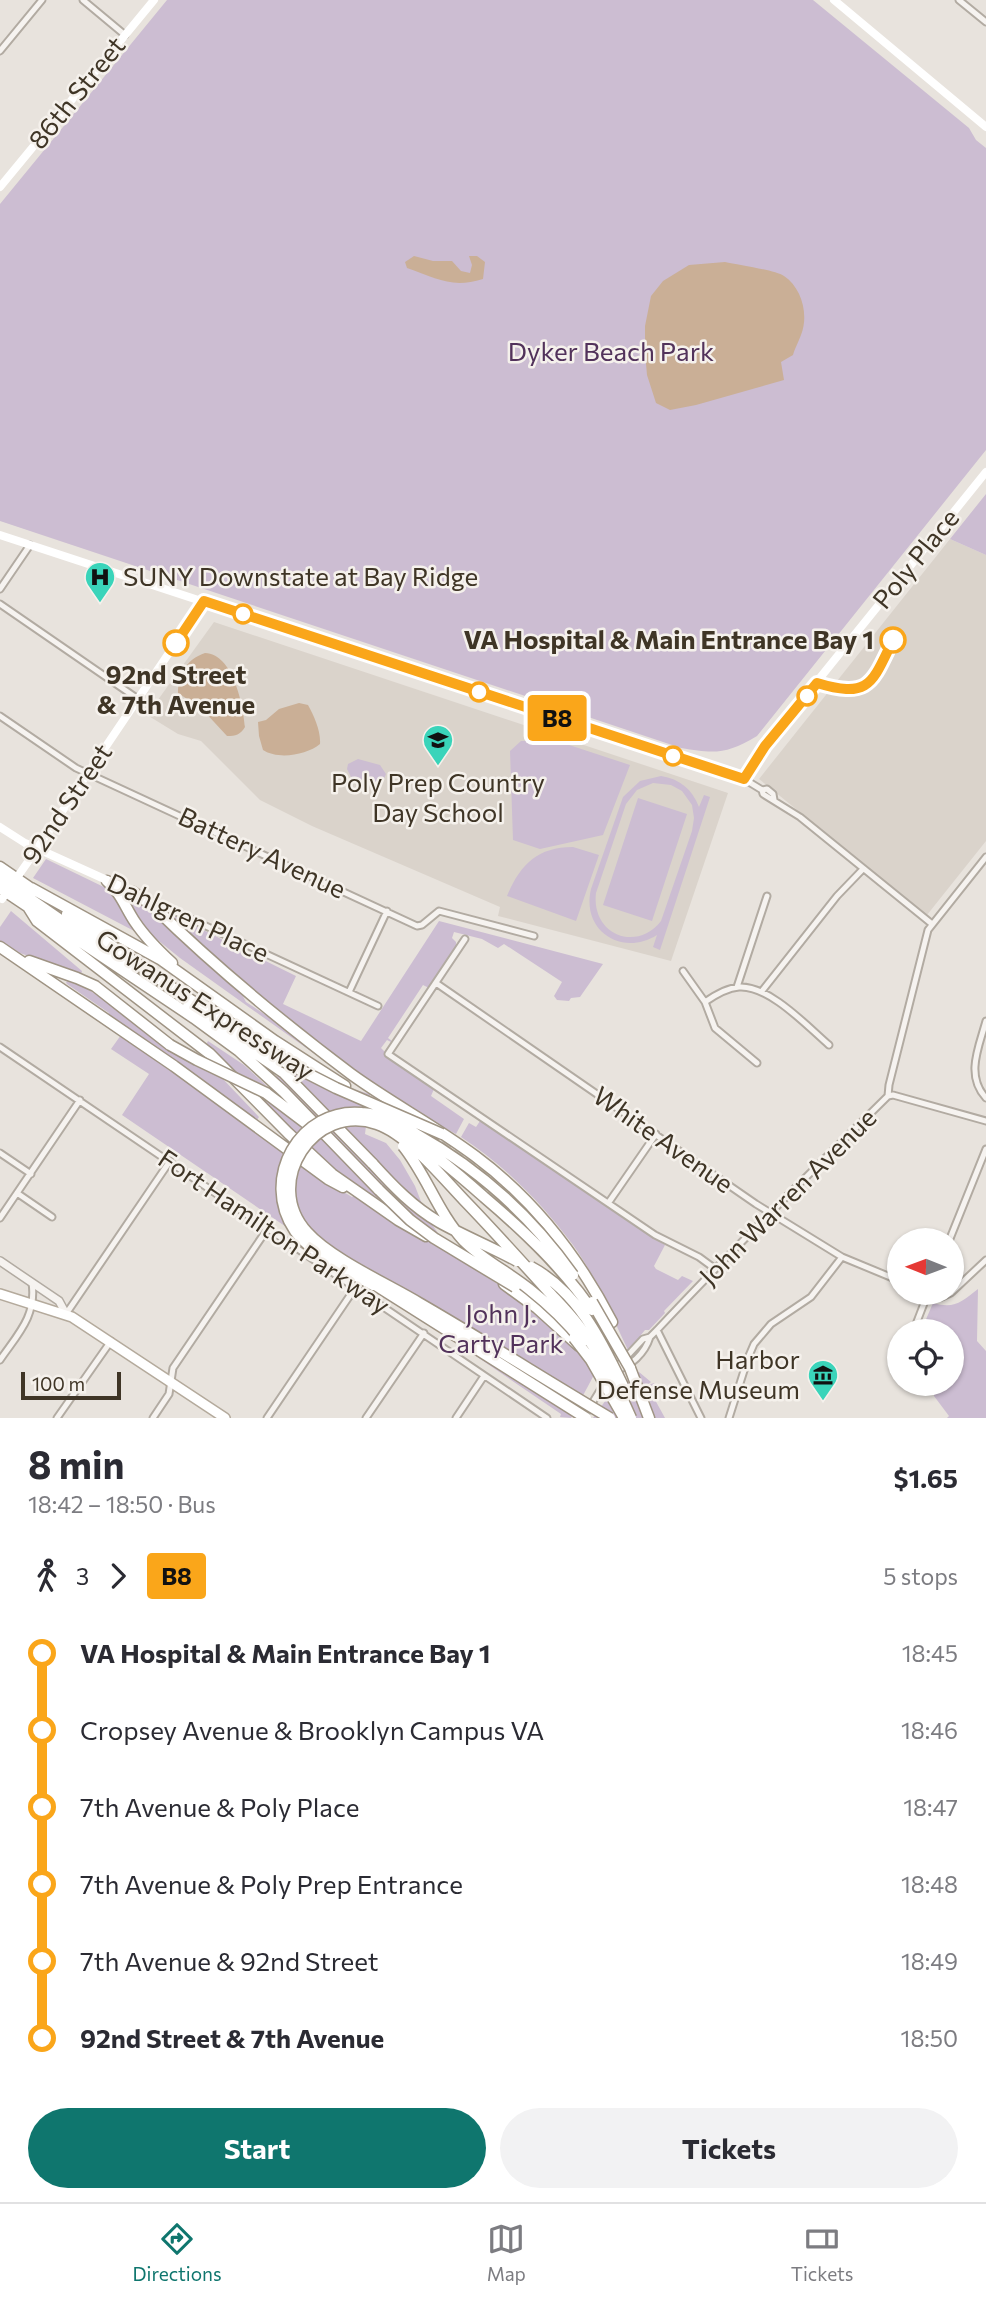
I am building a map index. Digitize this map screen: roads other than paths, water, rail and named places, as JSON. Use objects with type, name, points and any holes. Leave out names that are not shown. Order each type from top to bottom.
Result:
[{"type":"highway","name":"Gowanus Expressway","points":[[0,867],[150,973],[283,1062],[442,1134],[501,1177],[557,1236],[588,1278],[600,1299],[649,1418]]},
{"type":"highway","points":[[0,878],[284,1073],[401,1194],[421,1210],[439,1222],[538,1271],[560,1287],[583,1312],[596,1334],[637,1418]]},
{"type":"highway","points":[[107,881],[123,898],[135,922],[147,937],[199,986]]},
{"type":"highway","name":"Gowanus Expressway","points":[[0,888],[239,1051],[269,1077],[410,1220],[434,1238],[516,1287],[560,1323],[591,1360],[624,1418]]},
{"type":"highway","name":"Gowanus Expressway","points":[[31,888],[160,959],[345,1086]]},
{"type":"highway","points":[[133,892],[153,906],[249,994],[353,1075],[442,1134]]},
{"type":"highway","name":"Gowanus Expressway","points":[[27,905],[37,921],[211,1054],[332,1174],[398,1220],[526,1299],[609,1373],[624,1418]]},
{"type":"highway","points":[[0,947],[174,1066],[328,1179],[377,1206]]},
{"type":"highway","points":[[15,957],[95,986],[170,1045],[266,1093],[342,1154]]},
{"type":"highway","points":[[397,1299],[311,1247],[295,1231],[286,1214],[281,1187],[288,1156],[308,1129],[330,1117],[360,1112],[389,1120],[432,1143],[508,1200],[567,1266],[607,1324],[630,1368]]},
{"type":"highway","points":[[584,1418],[313,1244],[301,1233],[289,1213],[285,1181],[292,1156],[307,1135],[318,1126],[333,1120],[354,1116],[387,1123],[409,1136],[466,1181],[519,1228],[562,1271],[593,1310]]},
{"type":"highway","points":[[610,1418],[314,1239],[301,1224],[292,1205],[290,1189],[291,1174],[300,1152],[317,1133],[340,1123],[368,1121],[386,1128],[435,1169],[578,1324],[618,1388],[631,1418]]},
{"type":"highway","points":[[384,1282],[311,1232],[295,1203],[293,1181],[303,1154],[319,1136],[341,1126],[371,1126],[385,1131],[399,1141],[416,1164],[445,1218],[464,1241],[529,1289],[565,1321],[609,1373]]},
{"type":"main road","name":"86th Street","points":[[0,187],[154,0]]},
{"type":"main road","points":[[834,0],[984,121]]},
{"type":"main road","name":"Poly Place","points":[[744,779],[765,746],[986,472]]},
{"type":"main road","points":[[0,535],[744,779]]},
{"type":"main road","name":"92nd Street","points":[[0,901],[204,601]]},
{"type":"main road","name":"Dahlgren Place","points":[[0,827],[34,852],[133,892]]},
{"type":"main road","points":[[0,1294],[66,1314],[225,1418]]},
{"type":"street","points":[[0,51],[42,0]]},
{"type":"street","points":[[83,0],[125,35]]},
{"type":"street","points":[[959,0],[986,22]]},
{"type":"street","points":[[0,589],[30,545]]},
{"type":"street","points":[[0,604],[138,699]]},
{"type":"street","name":"Battery Avenue","points":[[0,716],[76,768],[417,926],[439,911],[534,936]]},
{"type":"street","points":[[744,779],[800,817],[932,924]]},
{"type":"street","name":"John Warren Avenue","points":[[584,1418],[609,1373],[643,1339],[657,1330],[770,1211],[888,1096],[928,930],[986,858]]},
{"type":"street","points":[[762,991],[837,896],[863,869]]},
{"type":"street","name":"Dahlgren Place","points":[[133,892],[378,1006]]},
{"type":"street","points":[[737,987],[767,896]]},
{"type":"street","points":[[349,992],[387,911]]},
{"type":"street","points":[[465,939],[388,1054],[655,1235],[699,1257],[714,1268]]},
{"type":"street","points":[[683,971],[705,1002],[715,1028],[757,1063]]},
{"type":"street","name":"White Avenue","points":[[436,983],[752,1202],[842,1257],[887,1276]]},
{"type":"street","points":[[705,1002],[717,994],[737,987],[762,991],[829,1045]]},
{"type":"street","points":[[986,1021],[974,1072],[986,1098]]},
{"type":"street","name":"Fort Hamilton Parkway","points":[[0,1047],[547,1418]]},
{"type":"street","points":[[888,1096],[893,1095],[986,1121]]},
{"type":"street","points":[[0,1218],[80,1100]]},
{"type":"street","points":[[609,1202],[656,1134]]},
{"type":"street","points":[[954,1228],[986,1149]]},
{"type":"street","points":[[0,1153],[30,1174]]},
{"type":"street","points":[[0,1261],[59,1301],[66,1314],[170,1161]]},
{"type":"street","points":[[17,1193],[52,1217]]},
{"type":"street","points":[[153,1418],[169,1394],[173,1368],[268,1228]]},
{"type":"street","points":[[729,1418],[754,1344],[776,1319],[811,1297],[842,1257]]},
{"type":"street","points":[[964,1281],[986,1260]]},
{"type":"street","points":[[0,1360],[30,1317],[33,1304],[32,1283]]},
{"type":"street","points":[[267,1418],[355,1288]]},
{"type":"street","points":[[657,1330],[701,1418]]},
{"type":"street","points":[[366,1418],[424,1333]]},
{"type":"street","points":[[57,1418],[111,1341]]},
{"type":"street","points":[[456,1418],[484,1376]]},
{"type":"tunnel","points":[[416,1127],[456,1152],[511,1195],[559,1247]]},
{"type":"place","name":"SUNY Downstate at Bay Ridge","points":[[100,604]]},
{"type":"place","name":"VA Hospital & Main Entrance Bay 1","points":[[893,640]]},
{"type":"place","name":"92nd Street & 7th Avenue","points":[[176,643]]},
{"type":"place","name":"Poly Prep Country Day School","points":[[438,767]]},
{"type":"place","name":"Harbor Defense Museum","points":[[823,1402]]},
{"type":"park label","name":"Dyker Beach Park","points":[[611,352]]},
{"type":"park label","name":"John J. Carty Park","points":[[501,1329]]}]
